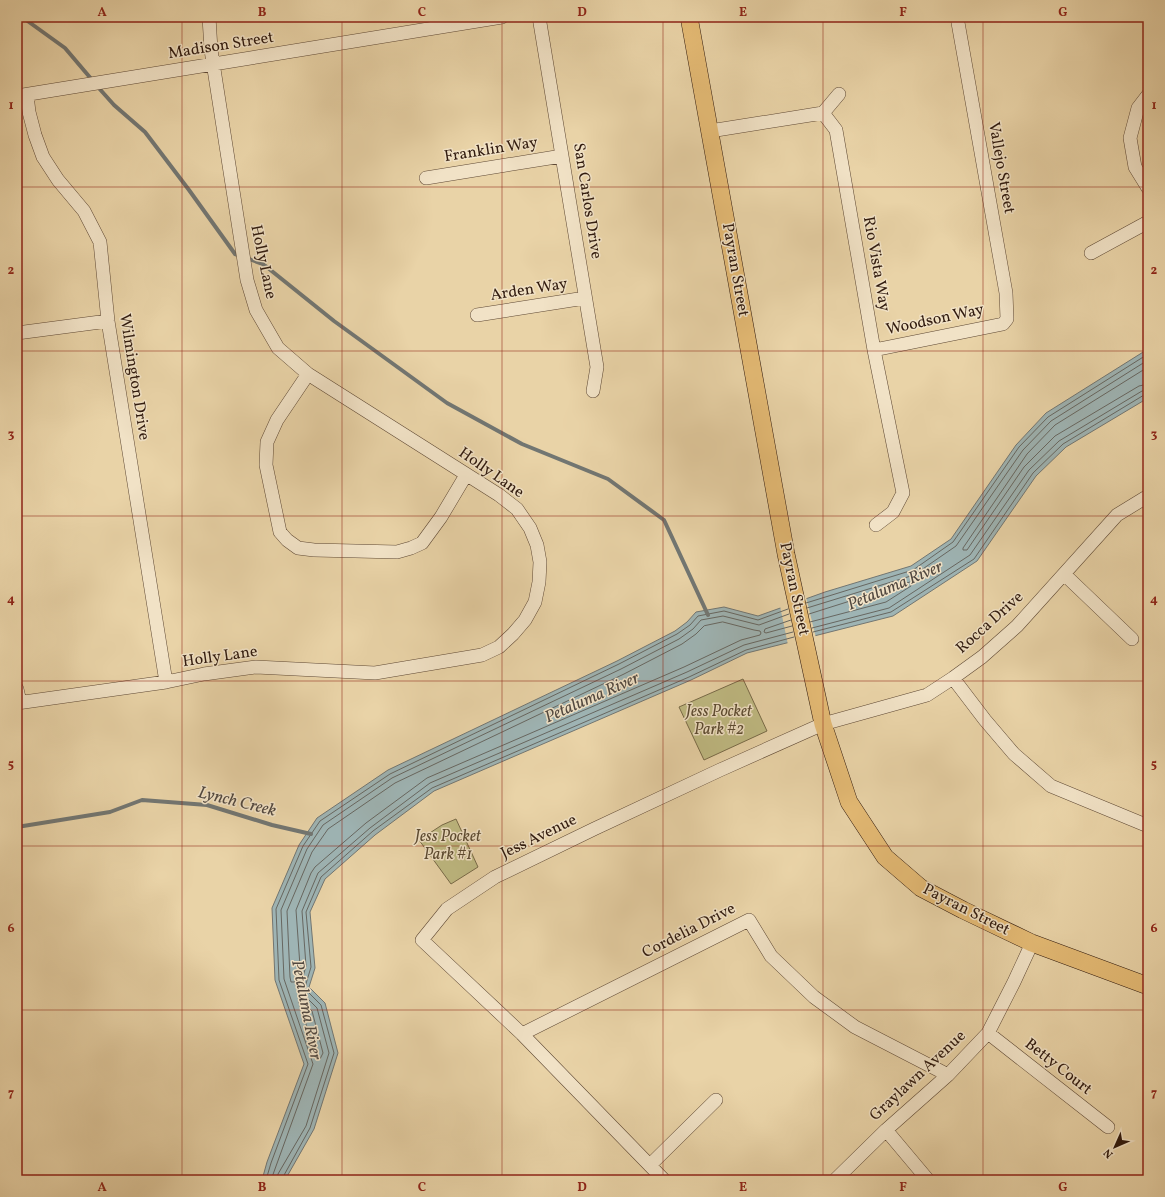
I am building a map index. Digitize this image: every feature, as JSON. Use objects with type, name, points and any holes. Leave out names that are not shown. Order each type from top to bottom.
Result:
[{"type":"main road","name":"Payran Street","points":[[689,17],[786,554],[823,724],[848,802],[885,856],[921,888],[1032,943],[1148,986]]},
{"type":"street","name":"Holly Lane","points":[[18,703],[166,682],[204,674],[256,667],[375,674],[482,655],[499,647],[517,629],[525,620],[535,602],[539,582],[540,562],[537,544],[530,528],[516,509],[499,495],[308,374],[278,348],[256,310],[247,280],[213,64],[209,17]]},
{"type":"street","name":"Madison Street","points":[[22,96],[502,17]]},
{"type":"street","name":"San Carlos Drive","points":[[539,17],[597,367],[593,391]]},
{"type":"street","name":"Vallejo Street","points":[[956,17],[1006,293],[1007,319],[1003,324]]},
{"type":"street","points":[[710,131],[823,113],[840,94]]},
{"type":"street","points":[[1148,95],[1138,108],[1130,138],[1134,167],[1148,188]]},
{"type":"street","name":"Wilmington Drive","points":[[22,96],[29,112],[35,136],[43,156],[58,180],[84,211],[100,242],[108,321],[166,682]]},
{"type":"street","name":"Rio Vista Way","points":[[823,113],[836,130],[874,350],[903,493],[893,512],[876,525]]},
{"type":"street","name":"Franklin Way","points":[[426,178],[562,156]]},
{"type":"street","points":[[1091,253],[1148,222]]},
{"type":"street","name":"Arden Way","points":[[477,315],[585,298]]},
{"type":"street","points":[[17,333],[108,321]]},
{"type":"street","name":"Woodson Way","points":[[874,350],[1003,324]]},
{"type":"street","points":[[308,374],[277,420],[267,442],[266,454],[266,465],[280,532],[287,540],[298,548],[397,552],[411,548],[422,543],[441,517],[466,475]]},
{"type":"street","name":"Rocca Drive","points":[[823,724],[927,694],[953,678],[982,657],[1017,626],[1117,515],[1148,496]]},
{"type":"street","points":[[1064,574],[1132,639]]},
{"type":"street","points":[[953,678],[985,720],[1014,754],[1051,786],[1148,826]]},
{"type":"street","points":[[17,689],[18,703]]},
{"type":"street","name":"Jess Avenue","points":[[664,1180],[522,1034],[422,940],[447,909],[495,877],[720,770],[823,724]]},
{"type":"street","name":"Cordelia Drive","points":[[522,1034],[749,920],[771,956],[814,997],[855,1027],[948,1075]]},
{"type":"street","name":"Graylawn Avenue","points":[[834,1180],[886,1130],[948,1075],[988,1033],[1032,943]]},
{"type":"street","name":"Betty Court","points":[[988,1033],[1108,1127]]},
{"type":"street","points":[[650,1165],[716,1100]]},
{"type":"street","points":[[886,1130],[928,1180]]},
{"type":"green space","name":"Jess Pocket Park #2","points":[[743,679],[767,731],[704,760],[679,707]]},
{"type":"green space","name":"Jess Pocket Park #1","points":[[456,819],[478,867],[451,884],[419,840],[442,825]]},
{"type":"water","name":"Petaluma River","points":[[1148,349],[1148,398],[1066,447],[1036,476],[977,561],[893,616],[747,653],[691,680],[434,791],[375,835],[325,879],[310,912],[315,968],[309,987],[325,1003],[338,1053],[314,1129],[285,1180],[262,1180],[267,1162],[304,1064],[275,980],[272,908],[299,845],[317,818],[388,770],[617,661],[675,631],[687,622],[696,612],[724,607],[758,616],[825,592],[911,566],[951,539],[1016,445],[1046,413]]},
{"type":"pier","points":[[806,597],[816,638],[788,645],[780,606]]},
{"type":"waterway","points":[[22,17],[65,48],[93,81]]},
{"type":"waterway","points":[[97,86],[114,105],[145,132],[235,254],[263,264],[334,321],[447,403],[522,444],[608,479],[664,520],[708,615]]},
{"type":"waterway","name":"Lynch Creek","points":[[17,827],[110,812],[142,800],[207,805],[272,825],[311,834]]}]
